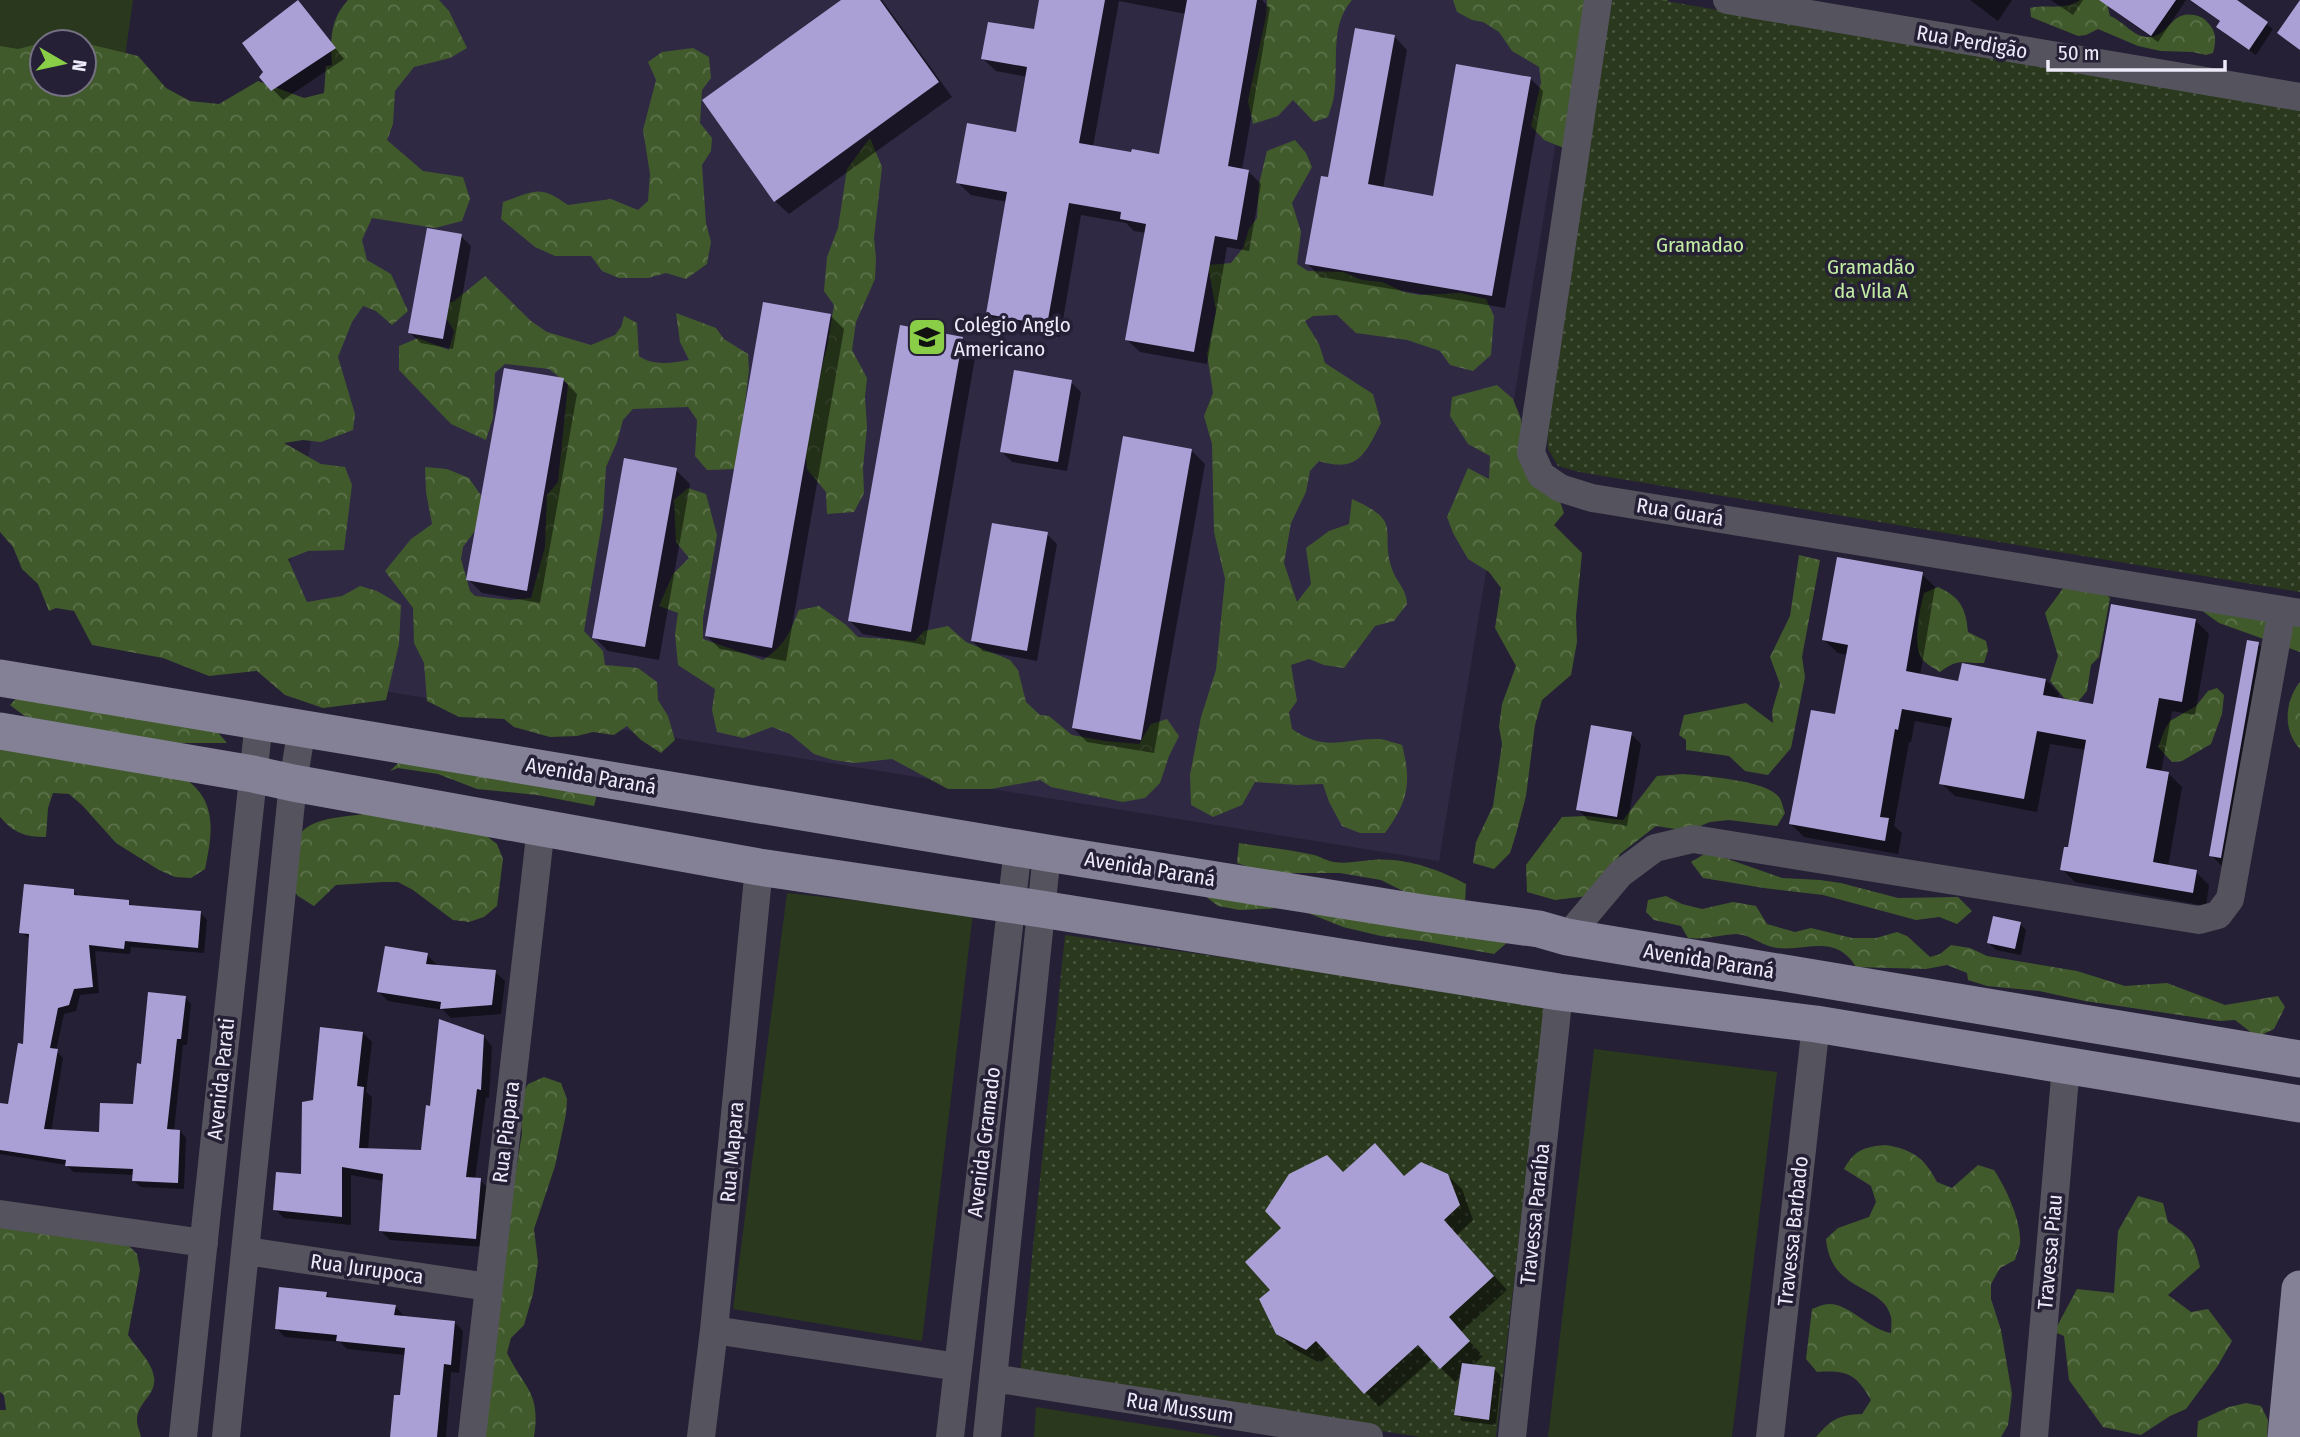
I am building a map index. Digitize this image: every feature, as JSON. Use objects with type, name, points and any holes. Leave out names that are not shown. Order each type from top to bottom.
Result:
[{"type":"main road","name":"Avenida Paraná","points":[[0,678],[1032,850],[1539,929],[1567,937],[2300,1059]]},
{"type":"main road","points":[[0,731],[253,774],[759,867],[1559,992],[1816,1024],[2300,1104]]},
{"type":"main road","points":[[2286,1437],[2300,1289]]},
{"type":"street","name":"Rua Guará","points":[[1598,0],[1531,453],[1541,475],[1560,488],[1592,498],[2291,611]]},
{"type":"street","name":"Rua Perdigão","points":[[1727,0],[2300,97]]},
{"type":"street","points":[[1567,937],[1620,874],[1655,848],[1693,839],[2199,920],[2218,915],[2230,899],[2291,611]]},
{"type":"street","name":"Avenida Parati","points":[[183,1437],[259,721]]},
{"type":"street","name":"Avenida Parati","points":[[226,1437],[293,783],[302,727]]},
{"type":"street","name":"Rua Piapara","points":[[472,1437],[541,827]]},
{"type":"street","name":"Avenida Gramado","points":[[987,1437],[1032,850]]},
{"type":"street","name":"Rua Mapara","points":[[701,1437],[715,1330],[759,867]]},
{"type":"street","name":"Avenida Gramado","points":[[950,1437],[1026,907]]},
{"type":"street","name":"Travessa Paraíba","points":[[1512,1437],[1559,992]]},
{"type":"street","name":"Travessa Barbado","points":[[1770,1437],[1816,1024]]},
{"type":"street","name":"Travessa Piau","points":[[2034,1437],[2066,1066]]},
{"type":"street","points":[[0,1214],[204,1243]]},
{"type":"street","name":"Rua Jurupoca","points":[[246,1251],[488,1287]]},
{"type":"street","points":[[715,1330],[958,1367]]},
{"type":"street","name":"Rua Mussum","points":[[993,1378],[1368,1437]]},
{"type":"shaded area","name":"Colégio Anglo Americano","points":[[387,0],[1579,0],[1439,861],[271,673]]},
{"type":"green space","points":[[0,0],[133,0],[122,78],[98,74],[98,28],[28,28],[28,63],[0,58]]},
{"type":"green space","points":[[348,0],[439,0],[449,11],[467,48],[450,58],[414,67],[395,91],[393,124],[387,140],[423,171],[463,177],[470,199],[462,221],[435,228],[372,218],[362,240],[367,260],[391,274],[408,311],[392,325],[376,311],[363,306],[352,322],[338,357],[355,414],[353,430],[321,442],[303,440],[284,443],[321,464],[345,467],[352,485],[344,550],[308,551],[288,559],[307,602],[342,596],[360,586],[377,591],[401,605],[399,644],[386,700],[323,708],[285,695],[257,671],[209,676],[163,658],[92,645],[74,611],[56,608],[49,611],[38,584],[22,569],[13,547],[0,532],[0,46],[18,49],[28,46],[28,98],[98,98],[98,46],[138,56],[166,88],[190,101],[219,104],[258,81],[304,98],[324,93],[326,66],[332,65],[331,39],[334,23]]},
{"type":"green space","points":[[1267,0],[1352,0],[1340,21],[1334,96],[1328,117],[1314,122],[1293,100],[1278,116],[1253,124],[1248,101]]},
{"type":"green space","points":[[1453,0],[1667,0],[1671,12],[1576,153],[1544,140],[1531,126],[1541,82],[1539,67],[1512,51],[1499,32],[1483,22],[1457,12]]},
{"type":"green space","name":"Gramadão da Vila A","points":[[1611,0],[1660,0],[2300,110],[2300,592],[1579,472],[1558,466],[1548,449],[1547,415]]},
{"type":"green space","points":[[2080,0],[2106,0],[2110,16],[2147,37],[2160,33],[2180,16],[2200,17],[2211,26],[2214,34],[2213,53],[2206,55],[2161,51],[2138,46],[2098,29],[2078,36],[2031,17],[2030,8],[2062,6]]},
{"type":"green space","points":[[693,48],[709,57],[711,78],[702,90],[700,123],[712,138],[711,151],[702,165],[706,223],[711,242],[707,264],[686,279],[666,273],[648,278],[619,278],[602,271],[591,256],[555,256],[535,247],[501,219],[503,202],[537,192],[550,194],[568,205],[611,199],[638,210],[648,201],[650,174],[643,130],[656,80],[648,62],[662,52]]},
{"type":"green space","points":[[870,138],[882,167],[874,238],[875,279],[856,322],[852,350],[867,378],[864,493],[854,512],[827,514],[826,492],[807,469],[806,456],[815,390],[827,348],[834,305],[824,291],[827,257],[838,228],[847,169]]},
{"type":"green space","points":[[1295,140],[1306,153],[1312,167],[1292,203],[1301,232],[1297,264],[1308,271],[1343,272],[1362,280],[1382,282],[1404,292],[1420,295],[1460,293],[1486,299],[1494,316],[1491,355],[1473,371],[1450,365],[1440,351],[1407,340],[1356,333],[1337,315],[1313,316],[1305,321],[1319,344],[1325,363],[1373,394],[1381,423],[1364,452],[1351,463],[1342,465],[1319,461],[1310,471],[1306,492],[1291,523],[1284,563],[1297,602],[1311,584],[1306,548],[1329,531],[1349,524],[1352,499],[1380,515],[1385,522],[1389,559],[1407,604],[1394,621],[1375,626],[1344,668],[1309,659],[1291,665],[1297,701],[1289,712],[1292,729],[1315,741],[1335,743],[1380,739],[1402,745],[1407,770],[1406,792],[1399,812],[1385,833],[1360,833],[1342,826],[1323,784],[1255,782],[1242,805],[1213,817],[1191,805],[1190,775],[1201,717],[1216,670],[1225,579],[1214,532],[1212,444],[1204,416],[1213,393],[1207,354],[1216,311],[1208,265],[1231,263],[1243,248],[1249,229],[1257,218],[1259,184],[1267,151]]},
{"type":"green space","points":[[485,276],[531,321],[547,332],[591,345],[615,335],[624,316],[637,323],[639,356],[656,362],[689,360],[680,342],[676,313],[716,328],[724,339],[748,354],[749,370],[737,469],[707,470],[695,456],[697,420],[688,407],[633,409],[623,420],[606,467],[603,516],[584,631],[603,651],[605,665],[638,668],[657,682],[658,700],[668,716],[675,740],[661,753],[641,740],[627,726],[614,735],[593,732],[577,736],[550,737],[514,727],[504,719],[459,717],[427,701],[424,663],[414,643],[413,608],[385,571],[411,539],[432,524],[425,467],[447,469],[469,478],[482,497],[477,528],[463,547],[461,559],[470,591],[475,596],[511,600],[531,598],[545,547],[547,495],[558,482],[568,384],[549,369],[505,364],[495,373],[493,418],[486,440],[451,424],[399,370],[399,346],[418,338],[449,350],[454,331],[444,315],[445,302],[453,302]]},
{"type":"green space","points":[[1497,385],[1513,399],[1521,419],[1524,465],[1556,490],[1564,513],[1554,525],[1582,553],[1576,616],[1577,642],[1571,675],[1542,700],[1535,725],[1526,796],[1516,834],[1510,853],[1494,869],[1473,863],[1476,842],[1493,806],[1502,744],[1499,727],[1502,704],[1516,666],[1495,628],[1501,588],[1489,572],[1468,559],[1447,517],[1468,468],[1489,479],[1490,456],[1468,444],[1450,416],[1452,397]]},
{"type":"green space","points":[[688,488],[706,494],[717,535],[703,618],[703,639],[763,660],[786,638],[799,610],[819,606],[858,637],[915,641],[924,631],[948,626],[966,642],[1010,660],[1018,670],[1026,702],[1040,715],[1049,716],[1072,735],[1139,744],[1151,724],[1167,719],[1179,736],[1160,783],[1145,798],[1123,802],[1051,787],[1040,780],[991,789],[948,789],[892,759],[855,763],[814,754],[790,734],[772,727],[743,738],[717,732],[712,710],[715,689],[678,665],[675,634],[678,613],[659,606],[673,574],[689,558],[676,542],[674,500]]},
{"type":"green space","points":[[1799,555],[1820,560],[1802,657],[1805,677],[1791,748],[1768,775],[1745,771],[1729,756],[1686,750],[1686,740],[1679,735],[1684,715],[1746,703],[1773,723],[1772,711],[1780,684],[1770,657],[1790,616]]},
{"type":"green space","points":[[2087,580],[2110,598],[2099,657],[2091,665],[2087,691],[2076,704],[2064,698],[2050,681],[2058,656],[2045,613],[2067,583]]},
{"type":"green space","points":[[1938,587],[1957,599],[1966,616],[1968,632],[1986,641],[1988,650],[1984,663],[1961,662],[1940,672],[1922,659],[1917,636],[1922,599],[1924,593]]},
{"type":"green space","points":[[2201,610],[2300,623],[2300,652],[2219,623]]},
{"type":"green space","points":[[2300,682],[2300,749],[2294,742],[2288,725],[2288,707]]},
{"type":"green space","points":[[2217,688],[2224,695],[2222,714],[2211,744],[2182,761],[2172,762],[2158,747],[2165,729],[2170,721],[2196,706],[2208,691]]},
{"type":"green space","points":[[23,691],[214,728],[227,743],[126,743],[84,727],[26,717],[10,705]]},
{"type":"green space","points":[[7,745],[187,780],[197,789],[208,809],[211,832],[205,869],[191,878],[175,877],[159,870],[116,843],[69,794],[53,793],[48,808],[46,837],[26,835],[10,827],[0,817],[0,750]]},
{"type":"green space","points":[[404,757],[599,787],[594,806],[537,795],[477,789],[438,774],[398,768],[390,771]]},
{"type":"green space","points":[[1683,774],[1734,780],[1772,791],[1779,797],[1785,813],[1777,826],[1729,820],[1710,822],[1688,831],[1656,826],[1620,854],[1608,878],[1588,896],[1555,900],[1527,892],[1526,865],[1562,817],[1587,816],[1623,820],[1657,776]]},
{"type":"green space","points":[[365,814],[484,834],[497,844],[503,859],[497,906],[484,917],[469,922],[453,920],[398,882],[336,885],[314,906],[298,896],[286,882],[294,848],[303,831],[327,819]]},
{"type":"green space","points":[[1239,843],[1305,853],[1334,862],[1396,860],[1420,865],[1466,884],[1465,903],[1419,899],[1381,880],[1340,873],[1276,873],[1257,870],[1237,863]]},
{"type":"green space","points":[[1708,852],[1782,878],[1841,883],[1898,898],[1958,897],[1972,911],[1957,924],[1939,917],[1916,920],[1823,895],[1703,878],[1691,862]]},
{"type":"green space","points":[[787,893],[973,913],[922,1341],[733,1309]]},
{"type":"green space","points":[[1201,893],[1509,941],[1494,954],[1381,936],[1343,927],[1303,911],[1283,908],[1240,910],[1218,906]]},
{"type":"green space","points":[[1666,896],[1702,909],[1733,902],[1756,906],[1767,924],[1795,932],[1811,928],[1852,938],[1876,938],[1897,932],[1907,936],[1930,957],[1940,954],[1951,945],[1970,948],[1987,956],[2077,971],[2125,986],[2167,983],[2225,1005],[2278,996],[2285,1007],[2274,1029],[2257,1037],[2235,1020],[2220,1021],[2085,1001],[2039,991],[1987,986],[1968,980],[1967,973],[1947,965],[1926,969],[1856,967],[1847,956],[1828,947],[1772,947],[1736,934],[1688,938],[1681,926],[1654,920],[1646,912],[1648,900]]},
{"type":"green space","points":[[1065,935],[1546,1003],[1496,1437],[1420,1437],[1020,1374]]},
{"type":"green space","points":[[1594,1049],[1777,1072],[1732,1437],[1548,1437]]},
{"type":"green space","points":[[544,1077],[561,1083],[567,1099],[566,1114],[555,1166],[534,1229],[538,1262],[533,1294],[524,1325],[511,1338],[507,1353],[533,1400],[536,1422],[534,1437],[473,1437],[522,1133],[520,1099],[528,1084]]},
{"type":"green space","points":[[1885,1145],[1917,1156],[1937,1182],[1952,1188],[1978,1165],[1994,1170],[2012,1206],[2020,1235],[2020,1246],[2015,1260],[2000,1268],[1991,1284],[1991,1299],[2001,1330],[2012,1394],[2008,1425],[2001,1437],[1816,1437],[1836,1419],[1862,1414],[1871,1400],[1855,1379],[1843,1373],[1817,1372],[1806,1359],[1812,1309],[1827,1304],[1837,1305],[1891,1333],[1891,1317],[1886,1306],[1837,1270],[1830,1257],[1826,1239],[1838,1228],[1869,1217],[1876,1202],[1871,1186],[1844,1169],[1860,1151]]},
{"type":"green space","points":[[2138,1196],[2163,1203],[2168,1222],[2187,1236],[2195,1250],[2200,1267],[2168,1295],[2191,1312],[2208,1309],[2232,1341],[2217,1367],[2186,1409],[2141,1435],[2103,1427],[2069,1380],[2064,1336],[2054,1332],[2077,1289],[2114,1293],[2118,1231]]},
{"type":"green space","points":[[0,1221],[126,1243],[137,1254],[140,1270],[128,1335],[147,1360],[154,1377],[152,1389],[138,1415],[141,1437],[0,1437],[0,1410],[6,1410],[4,1395],[0,1392]]},
{"type":"green space","points":[[2246,1403],[2261,1406],[2268,1420],[2267,1437],[2197,1437],[2198,1421],[2229,1407]]},
{"type":"green space","points":[[1036,1407],[1223,1437],[1034,1437]]},
{"type":"building","points":[[298,0],[336,48],[271,91],[259,77],[263,72],[242,43]]},
{"type":"building","points":[[841,0],[880,0],[939,82],[774,202],[702,100]]},
{"type":"building","points":[[1039,0],[1105,0],[1079,143],[1159,154],[1187,0],[1257,0],[1228,166],[1249,170],[1237,240],[1215,236],[1194,352],[1125,340],[1146,224],[1120,219],[1121,212],[1069,203],[1047,325],[986,314],[1007,192],[956,183],[967,123],[1016,132],[1027,67],[981,59],[988,22],[1034,29]]},
{"type":"building","points":[[2099,0],[2176,0],[2151,36]]},
{"type":"building","points":[[2190,0],[2237,0],[2268,22],[2249,50],[2216,27],[2220,21]]},
{"type":"building","points":[[2300,0],[2300,50],[2277,33]]},
{"type":"building","points":[[1355,28],[1395,35],[1368,184],[1433,196],[1456,64],[1531,77],[1492,296],[1305,264],[1321,176],[1328,177]]},
{"type":"building","points":[[427,228],[462,234],[443,339],[408,333]]},
{"type":"building","points":[[763,302],[831,314],[772,648],[705,636]]},
{"type":"building","points":[[900,325],[963,337],[911,632],[848,621]]},
{"type":"building","points":[[504,368],[564,378],[527,591],[466,580]]},
{"type":"building","points":[[1014,370],[1072,380],[1058,462],[1000,452]]},
{"type":"building","points":[[1123,436],[1192,449],[1141,740],[1072,728]]},
{"type":"building","points":[[624,458],[677,468],[645,647],[592,638]]},
{"type":"building","points":[[992,523],[1048,532],[1027,651],[971,641]]},
{"type":"building","points":[[1837,557],[1923,572],[1906,671],[1958,681],[1962,663],[2046,679],[2043,695],[2093,704],[2111,604],[2196,619],[2182,702],[2159,698],[2146,768],[2169,772],[2153,862],[2197,870],[2193,893],[2060,870],[2064,847],[2068,847],[2086,740],[2037,731],[2024,799],[1939,784],[1952,718],[1902,709],[1898,730],[1895,729],[1880,817],[1889,818],[1885,841],[1789,824],[1811,710],[1835,714],[1848,645],[1822,640]]},
{"type":"building","points":[[2247,640],[2259,642],[2221,858],[2209,856]]},
{"type":"building","points":[[1591,725],[1632,732],[1617,817],[1576,810]]},
{"type":"building","points":[[24,884],[74,889],[74,895],[129,900],[129,905],[201,911],[198,948],[125,941],[124,949],[89,945],[93,987],[74,989],[69,1005],[58,1008],[50,1048],[58,1049],[44,1129],[99,1132],[100,1103],[133,1104],[137,1063],[141,1064],[148,992],[186,996],[181,1039],[177,1039],[167,1129],[180,1130],[178,1183],[132,1181],[133,1169],[65,1166],[66,1160],[0,1150],[0,1103],[8,1104],[18,1043],[23,1044],[29,934],[19,933]]},
{"type":"building","points":[[1993,916],[2021,922],[2015,949],[1987,943]]},
{"type":"building","points":[[385,946],[428,953],[426,964],[496,970],[492,1005],[440,1009],[441,1002],[377,992]]},
{"type":"building","points":[[439,1019],[484,1035],[481,1090],[477,1089],[466,1177],[481,1178],[476,1239],[379,1231],[383,1174],[342,1167],[342,1217],[273,1210],[276,1172],[301,1174],[302,1102],[313,1100],[320,1027],[363,1032],[357,1086],[364,1087],[359,1148],[421,1150],[426,1105],[430,1106]]},
{"type":"building","points":[[1375,1143],[1404,1176],[1421,1162],[1448,1174],[1460,1205],[1444,1220],[1494,1276],[1449,1317],[1470,1341],[1440,1369],[1418,1345],[1364,1394],[1316,1341],[1306,1350],[1276,1334],[1259,1299],[1270,1290],[1245,1262],[1281,1228],[1265,1211],[1289,1174],[1327,1155],[1343,1172]]},
{"type":"building","points":[[279,1287],[327,1292],[326,1297],[396,1305],[394,1315],[455,1321],[451,1365],[444,1364],[437,1437],[390,1437],[394,1395],[400,1395],[405,1348],[336,1341],[337,1335],[275,1329]]},
{"type":"building","points":[[1462,1363],[1495,1367],[1489,1420],[1454,1415]]},
{"type":"place","name":"Colégio Anglo Americano","points":[[927,337]]},
{"type":"park label","name":"Gramadao","points":[[1700,245]]}]
